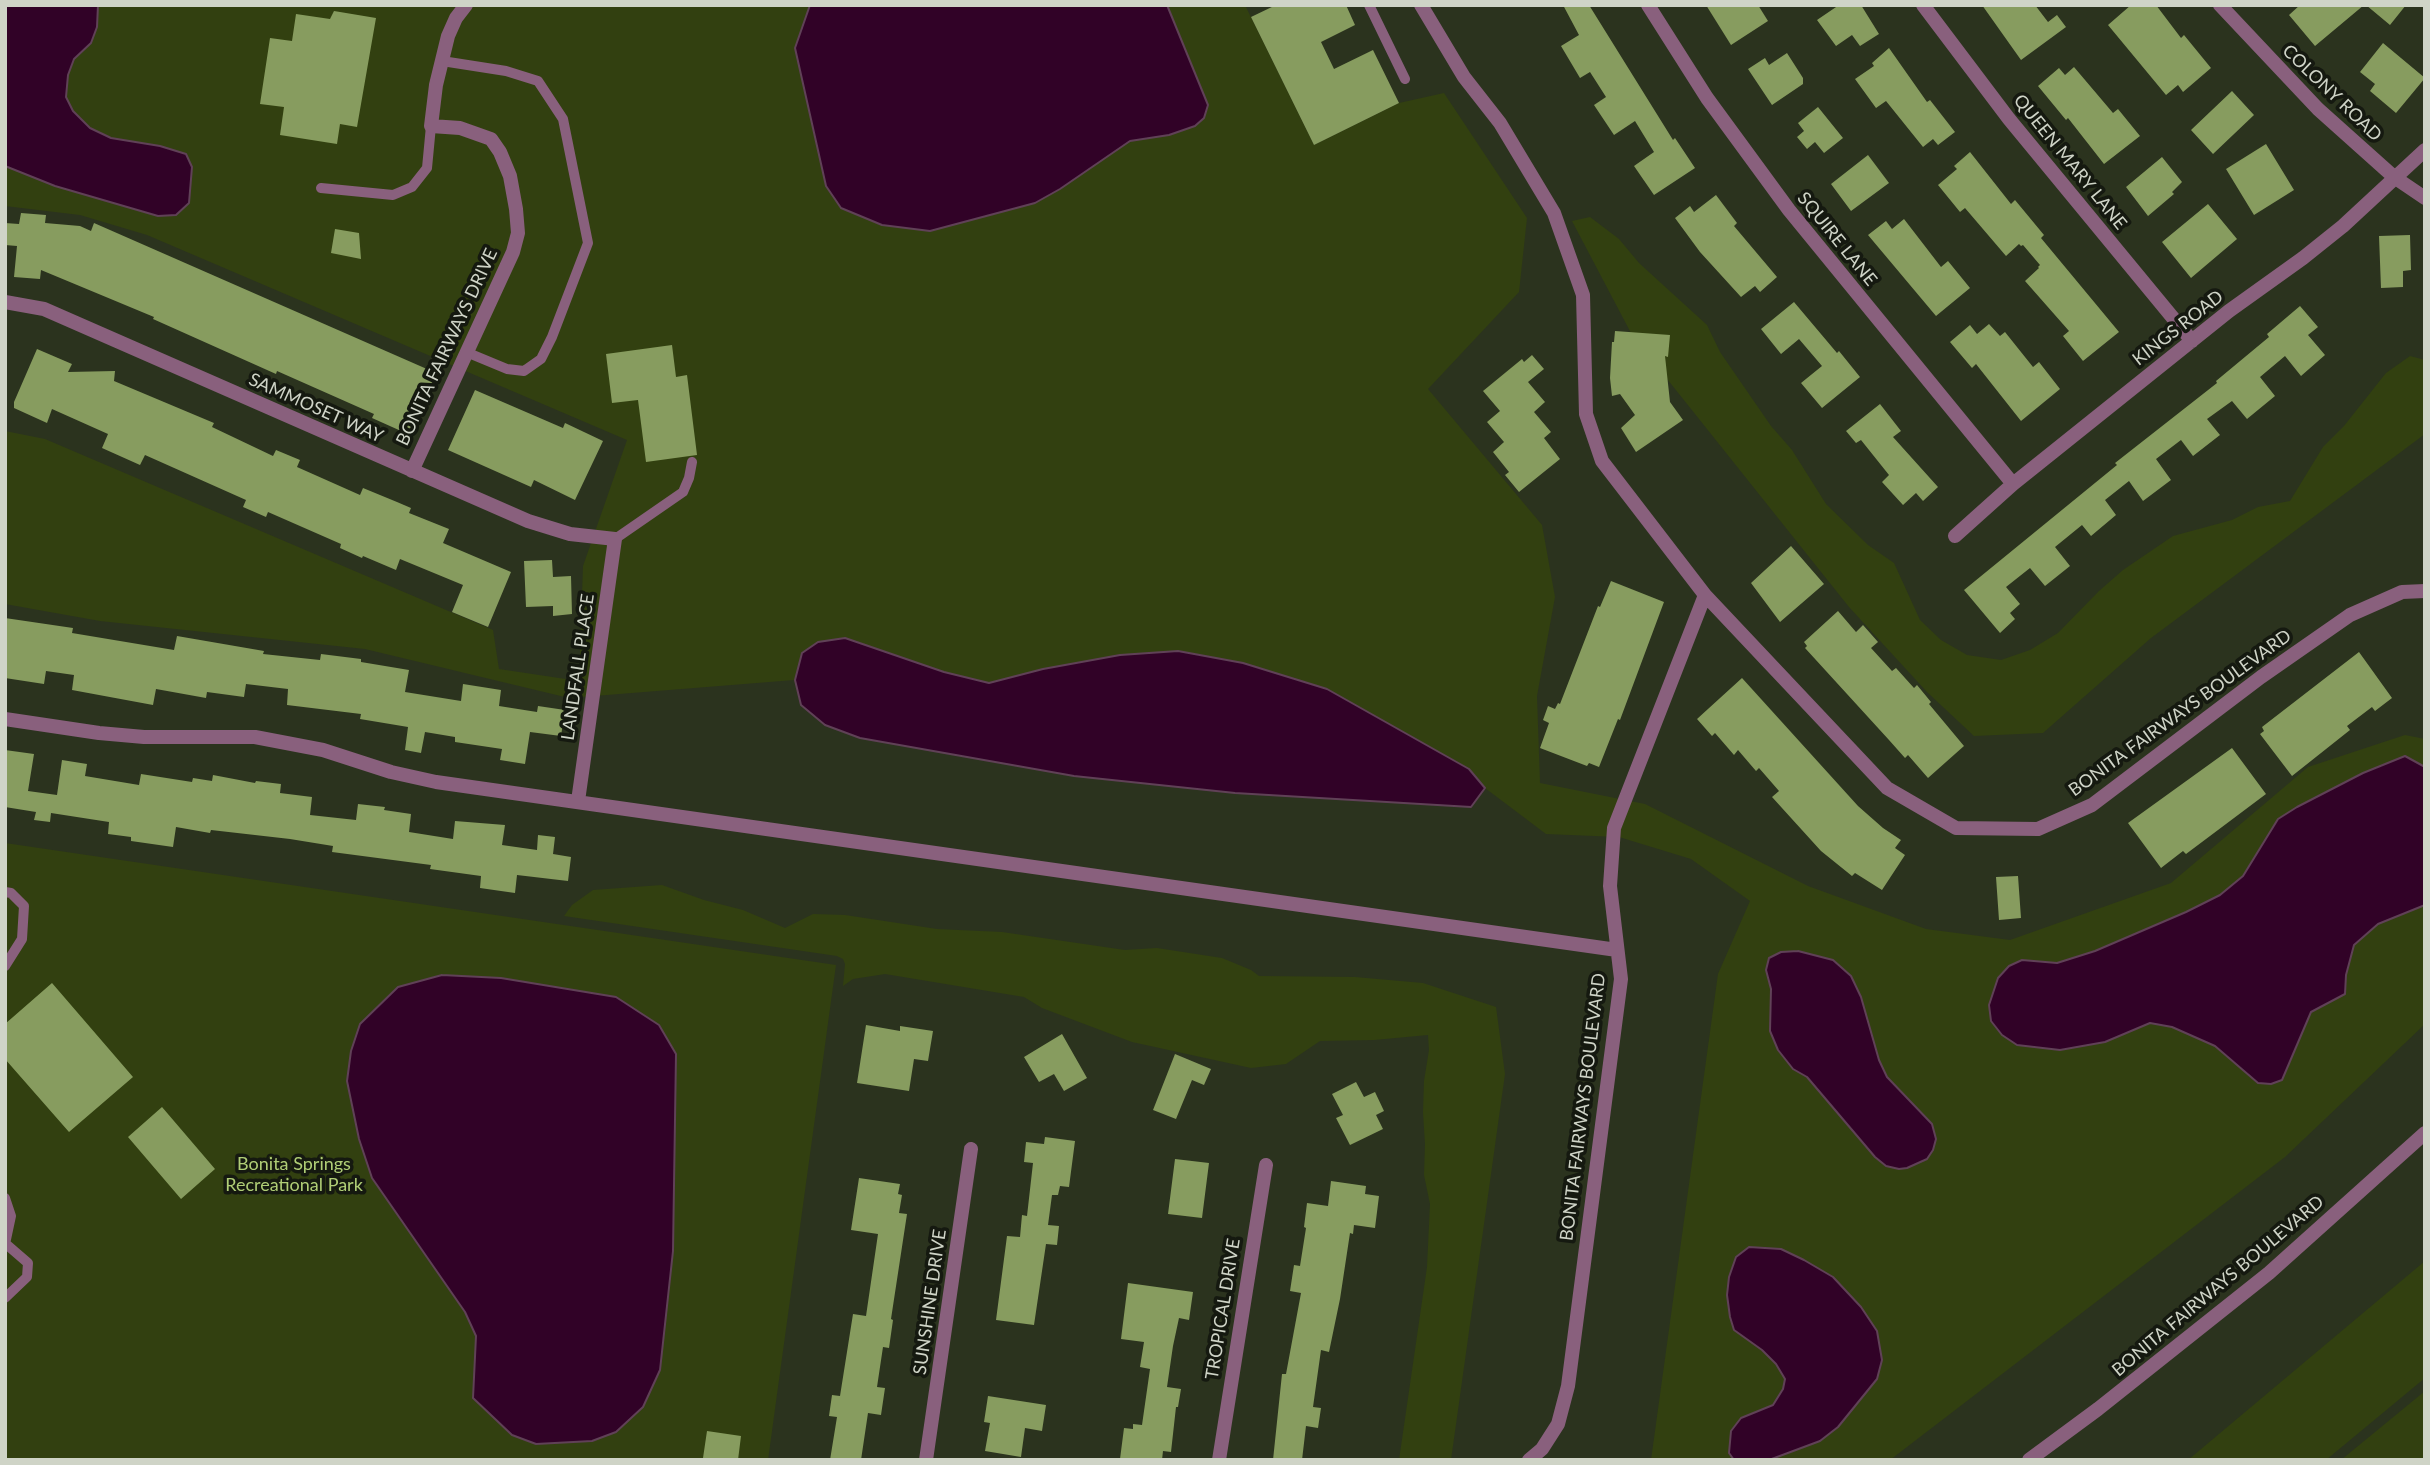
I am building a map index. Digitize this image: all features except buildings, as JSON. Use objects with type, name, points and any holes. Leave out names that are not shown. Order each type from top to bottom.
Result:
[{"type":"street","points":[[431,126],[442,61],[456,18],[466,5]]},
{"type":"street","name":"BONITA FAIRWAYS BOULEVARD","points":[[1421,5],[1464,77],[1500,123],[1554,213],[1583,295],[1586,414],[1602,461],[1705,595],[1887,788],[1956,828],[2038,829],[2092,805],[2261,677],[2350,615],[2402,592],[2425,592]]},
{"type":"street","name":"SQUIRE LANE","points":[[1648,5],[1707,98],[1781,200],[2013,484]]},
{"type":"street","name":"QUEEN MARY LANE","points":[[1923,5],[2009,119],[2192,341]]},
{"type":"street","name":"COLONY ROAD","points":[[2220,5],[2318,109],[2394,177],[2425,198]]},
{"type":"street","name":"BONITA FAIRWAYS DRIVE","points":[[412,471],[513,251],[518,233],[510,176],[491,139],[460,128],[431,126]]},
{"type":"street","name":"KINGS ROAD","points":[[1955,536],[2013,484],[2192,341],[2343,226],[2425,150]]},
{"type":"street","name":"SAMMOSET WAY","points":[[5,302],[44,309],[549,529],[615,539]]},
{"type":"street","name":"LANDFALL PLACE","points":[[578,802],[615,539]]},
{"type":"street","name":"BONITA FAIRWAYS BOULEVARD","points":[[1529,1460],[1542,1449],[1558,1424],[1568,1386],[1621,979],[1610,886],[1614,828],[1705,595]]},
{"type":"street","points":[[5,719],[144,737],[255,737],[323,750],[391,772],[436,782],[1617,950]]},
{"type":"street","name":"BONITA FAIRWAYS BOULEVARD","points":[[2029,1460],[2098,1409],[2269,1273],[2425,1133]]},
{"type":"street","name":"SUNSHINE DRIVE","points":[[926,1460],[971,1149]]},
{"type":"street","name":"TROPICAL DRIVE","points":[[1219,1460],[1266,1165]]},
{"type":"lane","points":[[1369,5],[1405,79]]},
{"type":"lane","points":[[442,61],[506,71],[538,81],[563,119],[588,243],[558,324],[541,359],[524,371],[507,369],[466,352]]},
{"type":"lane","points":[[321,188],[393,195],[412,187],[427,168],[431,126]]},
{"type":"lane","points":[[615,539],[683,492],[690,478],[692,462]]},
{"type":"lane","points":[[5,892],[11,893],[24,906],[22,939],[5,966]]},
{"type":"lane","points":[[5,1198],[11,1216],[6,1244],[27,1263],[27,1277],[5,1298]]},
{"type":"green space","points":[[5,5],[1245,5],[1314,145],[1399,103],[1444,93],[1527,218],[1519,292],[1428,389],[1542,525],[1555,597],[1537,696],[1540,783],[1645,804],[1808,886],[1926,929],[2010,940],[2171,883],[2308,767],[2405,735],[2425,739],[2425,1024],[2285,1157],[1890,1460],[1651,1460],[1718,974],[1750,901],[1691,859],[1619,837],[1546,834],[1485,788],[1471,807],[1235,793],[1074,776],[860,738],[825,725],[801,705],[794,680],[569,698],[365,649],[100,621],[5,604],[5,431],[45,439],[493,630],[499,669],[579,681],[583,566],[627,440],[147,235],[80,215],[5,206]]},
{"type":"green space","points":[[1590,217],[1619,239],[1639,263],[1707,325],[1720,352],[1771,426],[1792,450],[1826,504],[1868,545],[1894,563],[1920,620],[1941,640],[1967,655],[2001,660],[2030,650],[2058,633],[2123,570],[2173,536],[2232,520],[2258,507],[2290,501],[2323,447],[2344,426],[2386,373],[2410,356],[2425,360],[2425,434],[2151,638],[2043,733],[1974,736],[1927,692],[1849,607],[1632,335],[1572,221]]},
{"type":"green space","name":"Bonita Springs Recreational Park","points":[[5,843],[836,965],[768,1460],[5,1460]]},
{"type":"green space","points":[[662,885],[743,910],[785,928],[813,914],[845,915],[937,929],[1002,932],[1125,950],[1157,948],[1222,958],[1259,976],[1355,977],[1423,983],[1496,1007],[1505,1074],[1451,1460],[1399,1460],[1427,1267],[1430,1204],[1424,1175],[1423,1112],[1428,1035],[1320,1041],[1286,1064],[1251,1068],[1132,1042],[1042,1008],[1024,997],[885,974],[853,979],[843,986],[845,964],[843,959],[837,956],[564,916],[572,905],[593,890]]},
{"type":"green space","points":[[2425,1261],[2425,1378],[2326,1460],[2188,1460]]},
{"type":"green space","points":[[2425,1391],[2425,1460],[2341,1460]]},
{"type":"shaded area","points":[[5,5],[98,5],[97,27],[91,43],[74,59],[68,75],[66,97],[73,111],[90,128],[111,138],[160,146],[186,154],[192,167],[189,203],[176,215],[158,216],[55,186],[5,166]]},
{"type":"shaded area","points":[[810,5],[1167,5],[1208,105],[1204,118],[1195,126],[1169,135],[1130,141],[1035,203],[930,231],[882,225],[841,208],[826,186],[795,48]]},
{"type":"shaded area","points":[[845,638],[944,672],[989,683],[1043,669],[1120,655],[1178,651],[1243,663],[1327,689],[1469,769],[1485,788],[1471,807],[1235,793],[1074,776],[860,738],[825,725],[801,705],[795,680],[802,653],[818,642]]},
{"type":"shaded area","points":[[2405,756],[2425,767],[2425,905],[2378,924],[2354,945],[2346,975],[2345,994],[2311,1012],[2282,1080],[2271,1084],[2258,1083],[2215,1046],[2172,1027],[2150,1023],[2105,1042],[2060,1050],[2017,1045],[2002,1035],[1991,1021],[1989,1005],[1998,978],[2009,966],[2022,960],[2057,963],[2095,951],[2220,895],[2243,876],[2278,819],[2363,773]]},
{"type":"shaded area","points":[[1798,951],[1833,960],[1851,976],[1861,997],[1879,1060],[1887,1077],[1932,1124],[1936,1139],[1927,1159],[1907,1168],[1886,1166],[1875,1157],[1807,1077],[1793,1069],[1778,1050],[1770,1031],[1771,989],[1766,970],[1769,958],[1781,952]]},
{"type":"shaded area","points":[[442,975],[501,978],[616,997],[659,1025],[676,1054],[673,1251],[660,1370],[643,1407],[616,1432],[592,1441],[536,1444],[512,1435],[473,1398],[476,1336],[465,1312],[372,1178],[359,1139],[347,1081],[351,1051],[360,1024],[398,987]]},
{"type":"shaded area","points":[[1749,1247],[1781,1249],[1833,1277],[1861,1307],[1877,1331],[1882,1360],[1877,1379],[1838,1427],[1820,1441],[1769,1460],[1734,1460],[1729,1453],[1731,1431],[1741,1418],[1773,1405],[1783,1389],[1785,1379],[1776,1364],[1762,1350],[1734,1330],[1730,1317],[1727,1295],[1729,1277],[1736,1257]]}]
